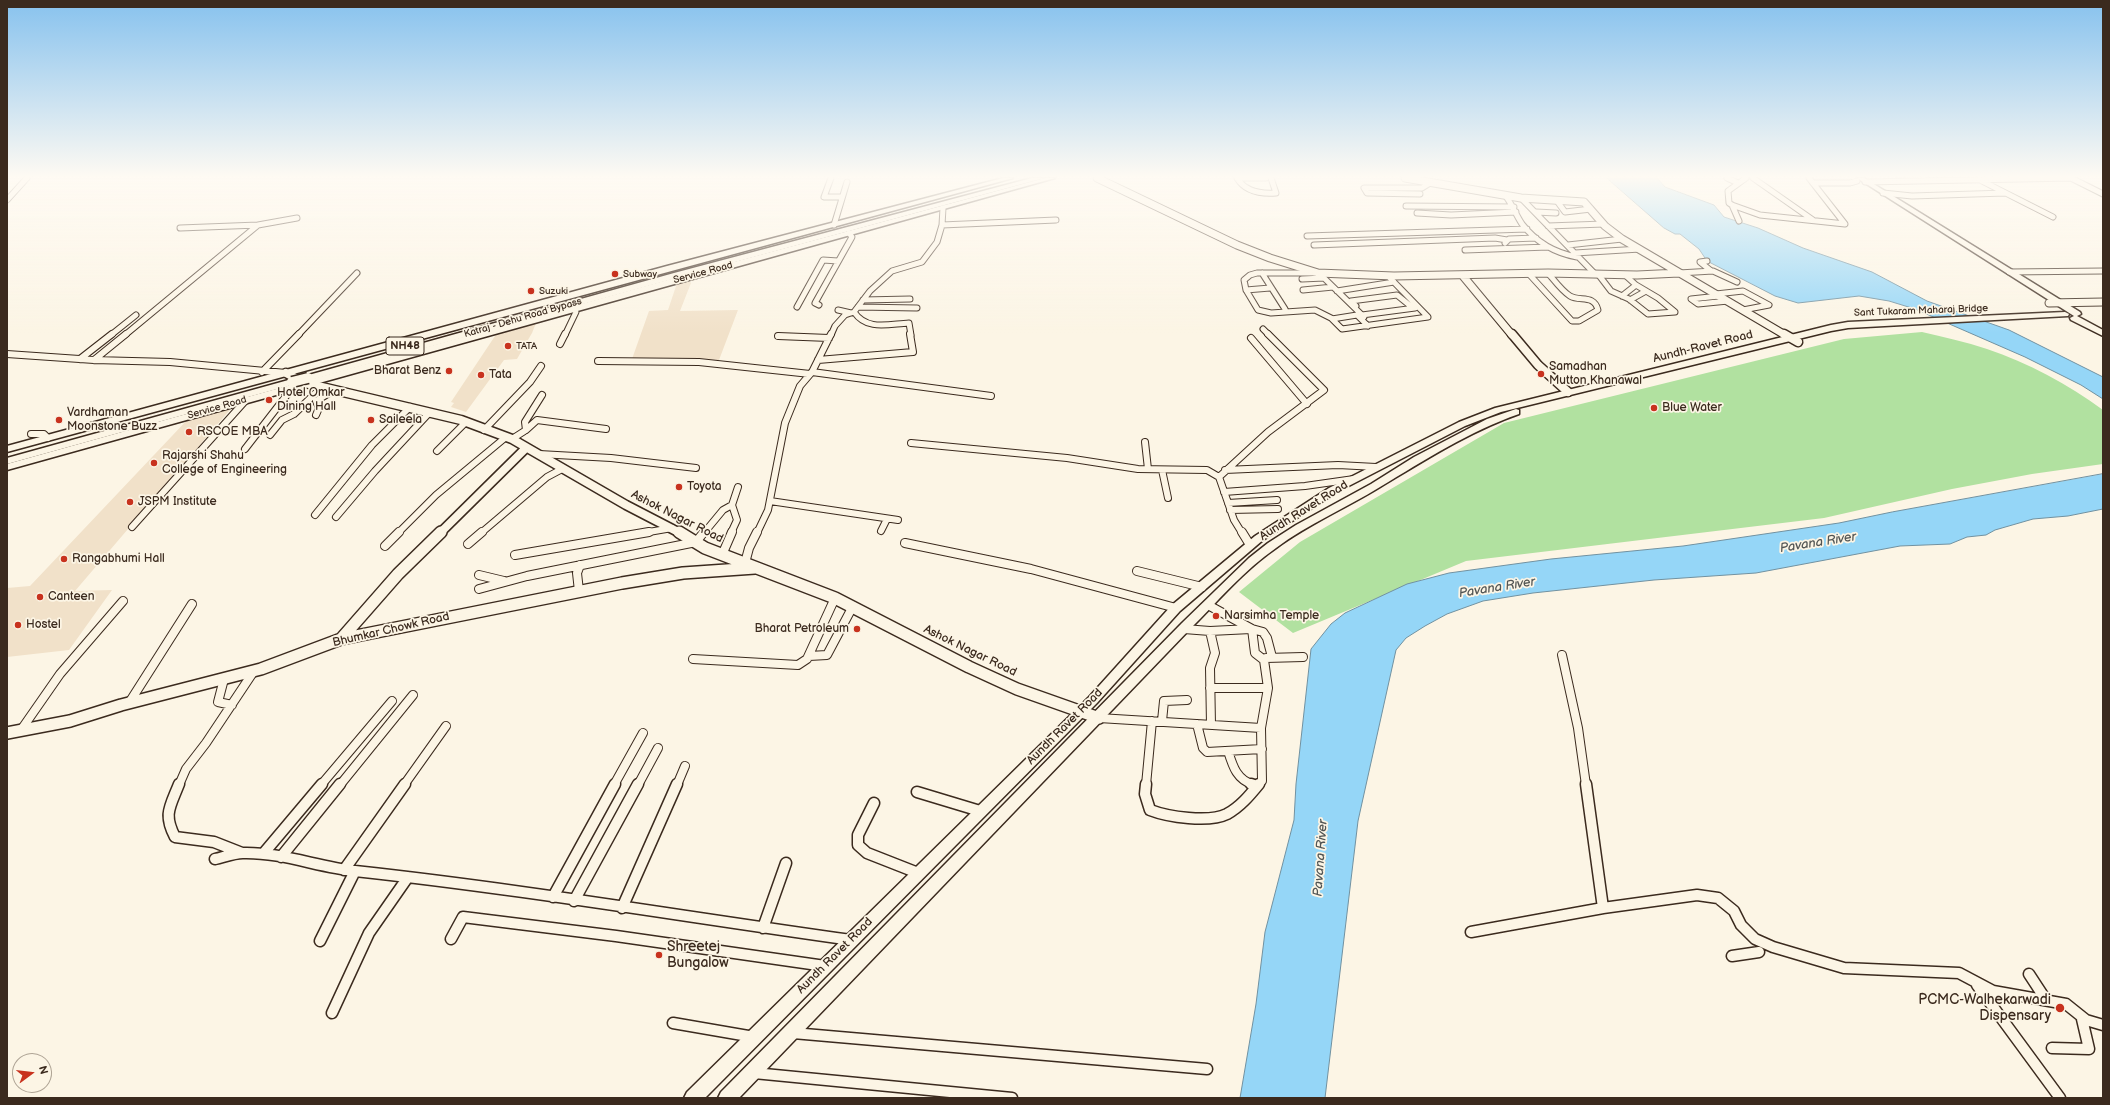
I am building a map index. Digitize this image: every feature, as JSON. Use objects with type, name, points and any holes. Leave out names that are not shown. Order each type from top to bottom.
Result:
[{"type":"highway","name":"Katraj - Dehu Road Bypass","points":[[7,464],[289,380],[304,379],[853,230]]},
{"type":"highway","name":"Katraj - Dehu Road Bypass","points":[[304,379],[559,301]]},
{"type":"main road","name":"Service Road","points":[[7,449],[48,438],[100,421],[289,380],[559,301],[823,230]]},
{"type":"main road","name":"Service Road","points":[[304,379],[574,308],[742,260],[862,230]]},
{"type":"main road","points":[[1935,230],[2049,303],[2103,333]]},
{"type":"main road","points":[[1942,230],[2058,303],[2072,316],[2103,329]]},
{"type":"main road","name":"Sant Tukaram Maharaj Bridge","points":[[1795,339],[1833,329],[2072,316]]},
{"type":"main road","name":"Aundh-Ravet Road","points":[[1486,419],[1508,407],[1795,339]]},
{"type":"main road","name":"Aundh-Ravet Road","points":[[1486,419],[1795,339]]},
{"type":"main road","name":"Service Road","points":[[7,464],[246,400],[289,380]]},
{"type":"main road","name":"Aundh Ravet Road","points":[[693,1098],[1081,711],[1176,608],[1250,545],[1333,490],[1376,467],[1486,419]]},
{"type":"main road","name":"Aundh Ravet Road","points":[[727,1098],[1253,560],[1288,534],[1418,460],[1486,419]]},
{"type":"street","points":[[94,360],[252,230]]},
{"type":"street","points":[[745,563],[749,548],[760,529],[770,501],[785,424],[800,386],[811,373],[835,326],[845,315],[855,310],[870,291],[892,271],[922,262],[937,242],[940,230]]},
{"type":"street","points":[[1205,230],[1237,245],[1323,278],[1363,315]]},
{"type":"street","points":[[1309,238],[1482,233],[1486,232],[1485,230]]},
{"type":"street","points":[[1528,230],[1548,247]]},
{"type":"street","points":[[1552,230],[1597,274],[1610,291],[1630,300],[1650,315],[1675,312],[1636,285],[1625,275]]},
{"type":"street","points":[[1611,230],[1622,239],[1679,273],[1795,339]]},
{"type":"street","points":[[819,305],[815,303],[852,237],[849,233]]},
{"type":"street","points":[[1314,245],[1495,238],[1507,240],[1536,238]]},
{"type":"street","points":[[1568,245],[1622,239]]},
{"type":"street","points":[[1507,240],[1501,244],[1464,248],[1548,247],[1576,255],[1640,249]]},
{"type":"street","points":[[797,307],[823,260],[838,261]]},
{"type":"street","points":[[1707,261],[1704,260],[1700,262],[1710,270],[1737,282]]},
{"type":"street","points":[[1388,276],[1428,317],[1342,329],[1333,319],[1313,310],[1269,313],[1261,312],[1258,310],[1246,290],[1244,280],[1246,277],[1262,273],[1388,276],[1463,276],[1528,273],[1625,275],[1710,270]]},
{"type":"street","points":[[2010,272],[2103,271]]},
{"type":"street","points":[[262,372],[356,273]]},
{"type":"street","points":[[1262,273],[1270,288],[1285,309]]},
{"type":"street","points":[[1528,273],[1572,322],[1579,321],[1598,310],[1597,306],[1590,299],[1570,296],[1548,273]]},
{"type":"street","points":[[1302,279],[1315,274]]},
{"type":"street","points":[[1463,276],[1538,365],[1568,392]]},
{"type":"street","points":[[1303,290],[1335,289],[1394,282]]},
{"type":"street","points":[[1622,296],[1636,285]]},
{"type":"street","points":[[1246,290],[1270,288]]},
{"type":"street","points":[[1630,300],[1646,291]]},
{"type":"street","points":[[1728,301],[1698,304],[1691,299],[1743,291],[1769,305],[1743,310]]},
{"type":"street","points":[[1370,326],[1351,301],[1397,295],[1412,308]]},
{"type":"street","points":[[863,300],[910,299]]},
{"type":"street","points":[[2049,303],[2103,302]]},
{"type":"street","points":[[1363,315],[1419,307]]},
{"type":"street","points":[[560,344],[576,312],[574,308]]},
{"type":"street","points":[[838,310],[917,308]]},
{"type":"street","points":[[855,310],[860,321]]},
{"type":"street","points":[[80,359],[136,315]]},
{"type":"street","points":[[1333,319],[1357,315],[1370,326]]},
{"type":"street","points":[[860,321],[913,319]]},
{"type":"street","points":[[818,360],[913,352],[909,323],[877,325],[860,321]]},
{"type":"street","points":[[1219,477],[1268,432],[1323,392],[1323,387],[1263,329]]},
{"type":"street","points":[[778,336],[829,338]]},
{"type":"street","points":[[1251,338],[1307,404]]},
{"type":"street","points":[[7,354],[94,360],[170,362],[262,372],[289,380],[245,449]]},
{"type":"street","points":[[598,361],[699,362],[859,377],[991,396]]},
{"type":"street","points":[[484,430],[530,382],[541,366]]},
{"type":"street","name":"Ashok Nagar Road","points":[[304,379],[322,387],[410,407],[466,422],[484,430],[509,438],[626,505],[672,528],[705,548],[836,598],[969,667],[1017,689],[1099,718]]},
{"type":"street","points":[[270,435],[282,420],[294,414],[313,394],[322,387]]},
{"type":"street","points":[[316,415],[319,408],[316,401],[334,390]]},
{"type":"street","points":[[526,430],[525,422],[542,395]]},
{"type":"street","points":[[132,527],[246,400]]},
{"type":"street","points":[[315,515],[372,445],[410,407]]},
{"type":"street","points":[[336,517],[380,465],[428,413]]},
{"type":"street","points":[[385,546],[436,495],[509,438],[526,430],[537,420],[606,429]]},
{"type":"street","points":[[437,451],[466,422]]},
{"type":"street","points":[[31,434],[44,434],[48,438]]},
{"type":"street","points":[[1145,442],[1148,469]]},
{"type":"street","points":[[911,443],[1067,458],[1148,469],[1207,470],[1219,477],[1230,510],[1250,545]]},
{"type":"street","points":[[341,639],[398,574],[526,448]]},
{"type":"street","points":[[537,454],[611,458],[696,468]]},
{"type":"street","points":[[1225,470],[1331,465],[1376,467]]},
{"type":"street","points":[[468,544],[547,477],[562,469]]},
{"type":"street","points":[[1162,470],[1168,498]]},
{"type":"street","points":[[1224,492],[1305,486],[1356,478]]},
{"type":"street","points":[[722,554],[737,520],[732,505],[738,487]]},
{"type":"street","points":[[1228,503],[1277,500]]},
{"type":"street","points":[[770,501],[898,520]]},
{"type":"street","points":[[479,588],[504,581],[696,542],[723,510],[732,505]]},
{"type":"street","points":[[1230,510],[1278,509]]},
{"type":"street","points":[[881,531],[887,519]]},
{"type":"street","points":[[515,555],[672,528]]},
{"type":"street","points":[[905,543],[1031,569],[1176,608]]},
{"type":"street","points":[[579,591],[577,573],[580,565]]},
{"type":"street","name":"Bhumkar Chowk Road","points":[[7,734],[70,721],[129,703],[254,671],[341,639],[579,591],[683,573],[758,568]]},
{"type":"street","points":[[1137,571],[1202,587]]},
{"type":"street","points":[[480,575],[504,581]]},
{"type":"street","points":[[693,659],[790,666],[802,663],[809,656],[836,598]]},
{"type":"street","points":[[20,732],[60,674],[123,600]]},
{"type":"street","points":[[129,703],[192,604]]},
{"type":"street","points":[[1152,721],[1145,794],[1150,810],[1173,817],[1223,816],[1246,798],[1262,781],[1261,728],[1268,688],[1268,659],[1265,634],[1252,629],[1208,605]]},
{"type":"street","points":[[809,656],[827,655],[852,606]]},
{"type":"street","points":[[1184,629],[1210,631],[1252,629]]},
{"type":"street","points":[[1252,629],[1255,653],[1268,659],[1303,657]]},
{"type":"street","points":[[1210,631],[1215,653],[1210,668],[1211,725]]},
{"type":"street","points":[[1562,655],[1578,728],[1603,908]]},
{"type":"street","points":[[242,853],[214,842],[175,837],[168,823],[169,808],[186,769],[206,743],[254,671]]},
{"type":"street","points":[[224,679],[218,702],[232,705]]},
{"type":"street","points":[[1210,688],[1268,688]]},
{"type":"street","points":[[280,857],[413,694]]},
{"type":"street","points":[[1162,721],[1164,701],[1187,700]]},
{"type":"street","points":[[263,854],[392,701]]},
{"type":"street","points":[[1099,718],[1261,728]]},
{"type":"street","points":[[1197,724],[1205,751],[1211,753],[1262,749]]},
{"type":"street","points":[[344,870],[446,726]]},
{"type":"street","points":[[553,897],[643,733]]},
{"type":"street","points":[[574,901],[658,748]]},
{"type":"street","points":[[1228,751],[1235,773],[1239,778],[1245,783],[1257,786]]},
{"type":"street","points":[[622,908],[685,766]]},
{"type":"street","points":[[918,792],[980,811]]},
{"type":"street","points":[[874,803],[858,835],[858,846],[866,853],[918,873]]},
{"type":"street","points":[[216,860],[242,853],[263,854],[344,870],[472,884],[574,901],[851,940]]},
{"type":"street","points":[[763,928],[786,863]]},
{"type":"street","points":[[320,942],[355,871]]},
{"type":"street","points":[[332,1013],[369,932],[408,877]]},
{"type":"street","points":[[1470,932],[1603,908],[1697,895],[1707,895],[1718,898],[1728,904],[1734,910],[1741,925],[1755,939],[1773,948],[1844,968],[1950,972],[1966,976],[1974,982],[1993,991],[2066,1004],[2072,1007],[2082,1019],[2090,1023],[2103,1025]]},
{"type":"street","points":[[451,939],[463,917],[624,937],[825,966]]},
{"type":"street","points":[[1732,956],[1759,952]]},
{"type":"street","points":[[2029,974],[2046,1000]]},
{"type":"street","points":[[1974,982],[2060,1098]]},
{"type":"street","points":[[2052,1048],[2089,1049],[2082,1019]]},
{"type":"street","points":[[673,1023],[755,1037]]},
{"type":"street","points":[[791,1033],[1207,1069]]},
{"type":"street","points":[[751,1073],[1012,1098]]},
{"type":"shaded area","points":[[689,281],[691,283],[680,311],[738,310],[719,360],[632,359],[649,311],[668,310],[677,283]]},
{"type":"shaded area","name":"Tata","points":[[536,323],[517,359],[504,360],[466,412],[451,407],[454,403],[451,402],[497,333]]},
{"type":"shaded area","name":"JSPM Institute","points":[[234,405],[75,591],[112,590],[69,650],[7,657],[7,588],[30,586],[189,418]]},
{"type":"green space","points":[[1922,332],[1979,346],[2018,361],[2062,383],[2090,400],[2103,410],[2103,464],[2032,474],[1952,489],[1824,518],[1466,561],[1293,633],[1239,592],[1300,542],[1504,423],[1844,339]]},
{"type":"water","points":[[1667,230],[1762,230],[1803,248],[1872,272],[1927,301],[2009,330],[2103,377],[2103,399],[2081,385],[2025,357],[1915,309],[1889,301],[1859,296],[1798,303],[1775,296],[1707,261],[1699,249],[1680,234],[1675,234]]},
{"type":"water","name":"Pavana River","points":[[2103,474],[2103,509],[2068,516],[2033,519],[1995,530],[1986,535],[1967,537],[1950,544],[1900,546],[1756,573],[1654,580],[1533,593],[1483,601],[1447,614],[1406,638],[1396,650],[1358,821],[1325,1098],[1240,1098],[1256,1004],[1265,932],[1294,820],[1296,784],[1311,649],[1331,624],[1345,613],[1407,584],[1449,573],[1551,559],[1683,546],[1839,523]]},
{"type":"place","name":"Subway","points":[[615,274]]},
{"type":"place","name":"Suzuki","points":[[531,291]]},
{"type":"place","name":"TATA","points":[[508,346]]},
{"type":"place","name":"Bharat Benz","points":[[449,371]]},
{"type":"place","name":"Samadhan Mutton Khanawal","points":[[1541,374]]},
{"type":"place","name":"Tata","points":[[481,375]]},
{"type":"place","name":"Hotel Omkar Dining Hall","points":[[269,400]]},
{"type":"place","name":"Blue Water","points":[[1654,408]]},
{"type":"place","name":"Vardhaman Moonstone Buzz","points":[[59,420]]},
{"type":"place","name":"Saileela","points":[[371,420]]},
{"type":"place","name":"RSCOE MBA","points":[[189,432]]},
{"type":"place","name":"Rajarshi Shahu College of Engineering","points":[[154,463]]},
{"type":"place","name":"Toyota","points":[[679,487]]},
{"type":"place","name":"JSPM Institute","points":[[130,502]]},
{"type":"place","name":"Rangabhumi Hall","points":[[64,559]]},
{"type":"place","name":"Canteen","points":[[40,597]]},
{"type":"place","name":"Narsimha Temple","points":[[1216,616]]},
{"type":"place","name":"Hostel","points":[[18,625]]},
{"type":"place","name":"Bharat Petroleum","points":[[857,629]]},
{"type":"place","name":"Shreetej Bungalow","points":[[659,955]]},
{"type":"place","name":"PCMC-Walhekarwadi Dispensary","points":[[2060,1008]]}]
